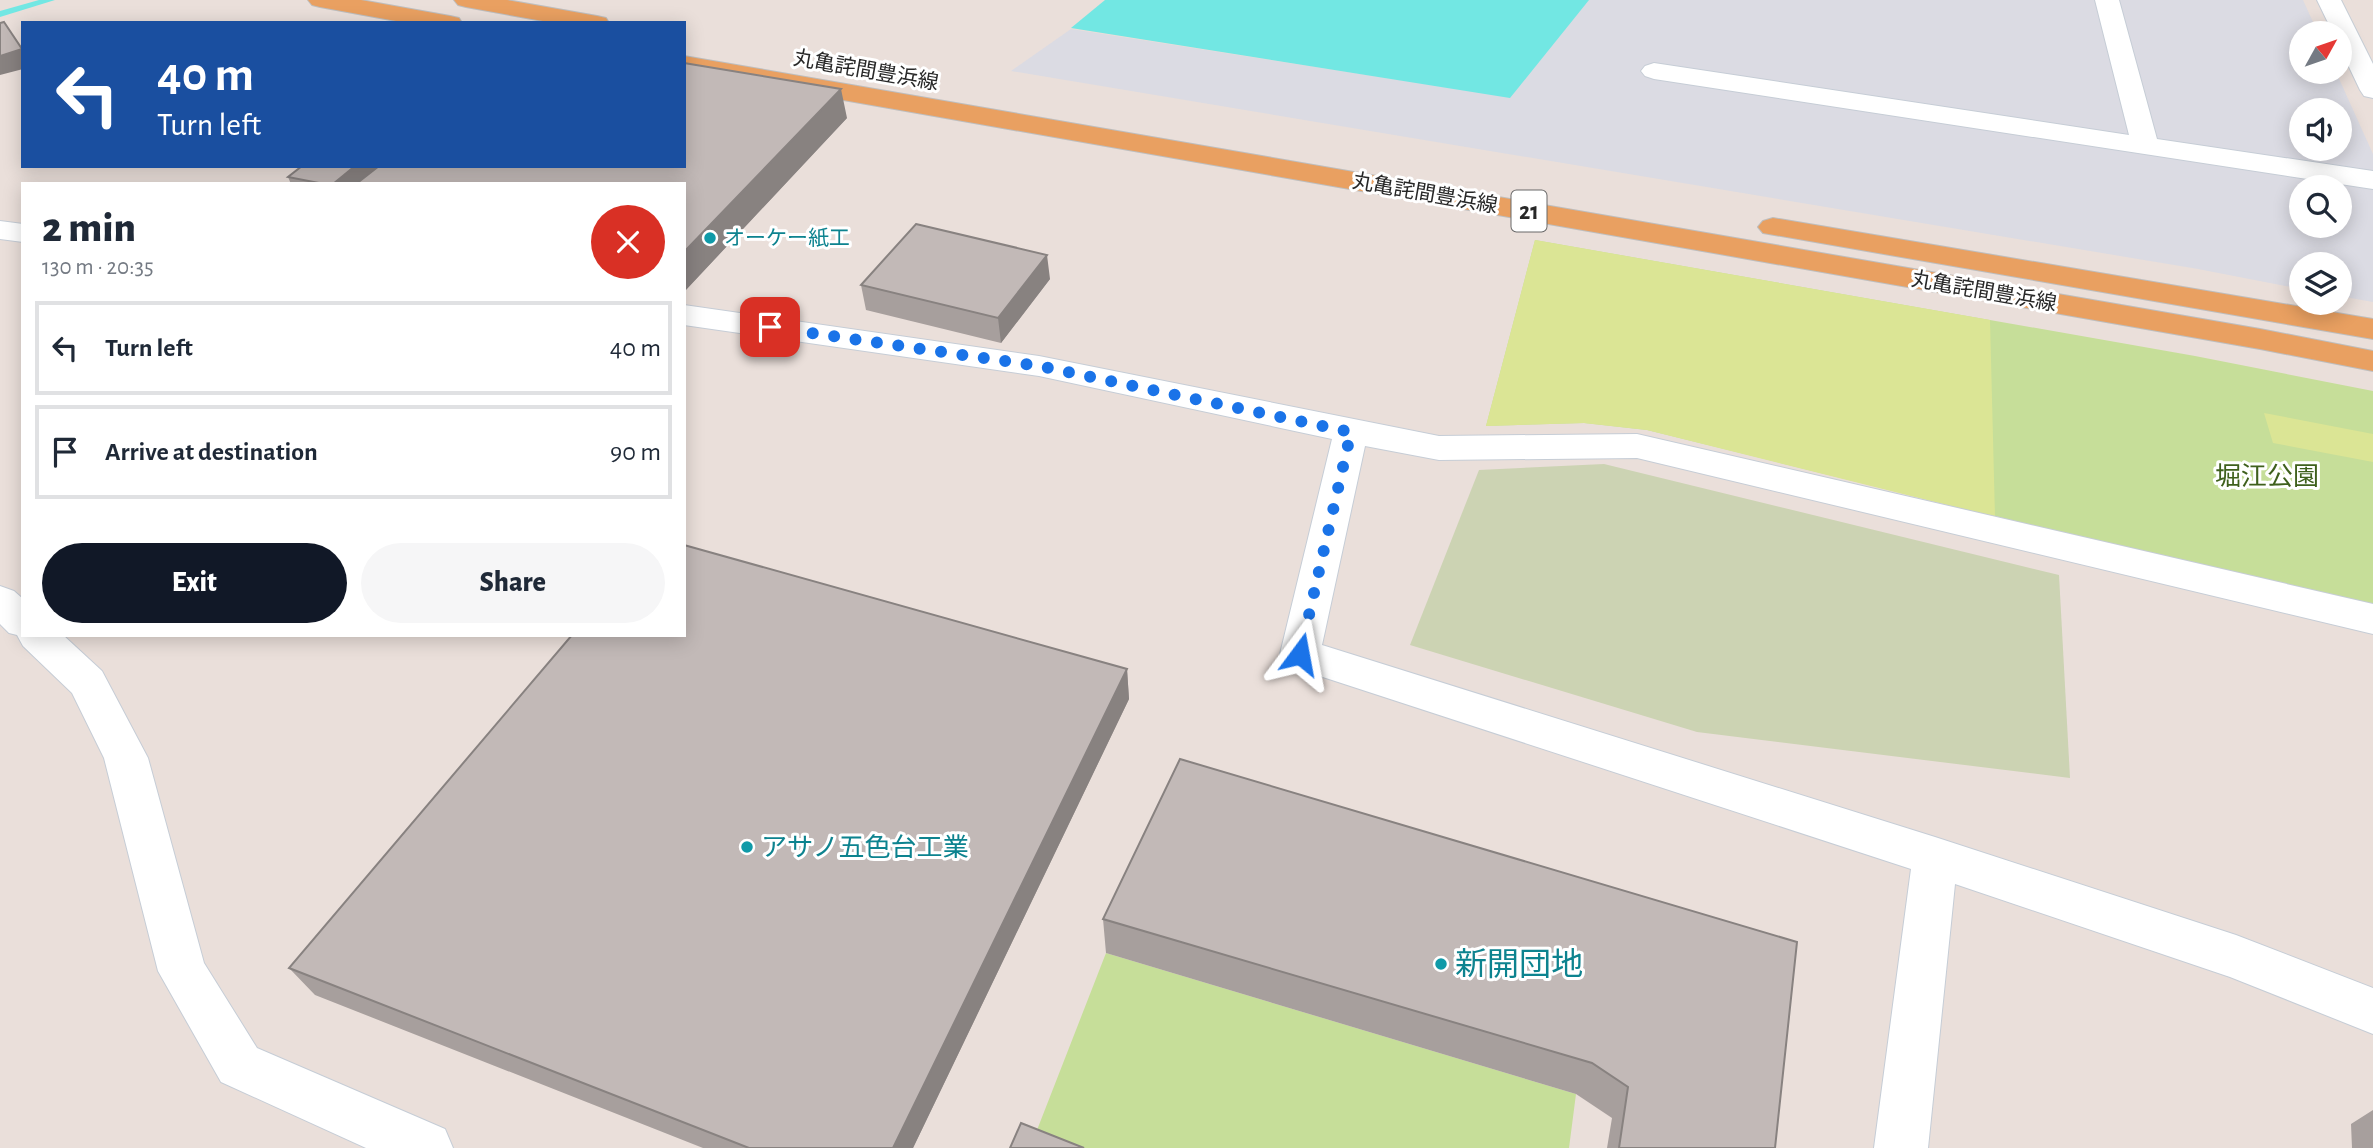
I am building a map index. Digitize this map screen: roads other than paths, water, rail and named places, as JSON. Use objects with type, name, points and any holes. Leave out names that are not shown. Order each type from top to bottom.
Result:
[{"type":"main road","points":[[320,0],[439,21]]},
{"type":"main road","points":[[466,0],[586,21]]},
{"type":"main road","name":"丸亀詫間豊浜線","points":[[686,38],[2373,329]]},
{"type":"main road","name":"丸亀詫間豊浜線","points":[[686,64],[2373,361]]},
{"type":"street","points":[[2107,0],[2146,145]]},
{"type":"street","points":[[2329,0],[2373,90]]},
{"type":"street","points":[[1654,71],[2373,180]]},
{"type":"street","points":[[0,230],[21,233]]},
{"type":"street","points":[[686,315],[1039,366],[1439,448],[1637,446],[2373,619]]},
{"type":"street","points":[[1351,432],[1300,654],[1935,857],[2236,957],[2373,1011]]},
{"type":"street","points":[[0,601],[21,620]]},
{"type":"street","points":[[39,637],[87,682],[126,758],[182,971],[239,1065],[426,1148]]},
{"type":"street","points":[[1901,1148],[1935,857]]},
{"type":"water","points":[[1105,0],[1589,0],[1510,98],[1071,28]]},
{"type":"waterway","points":[[0,14],[50,0]]},
{"type":"place","name":"オーケー紙工","points":[[710,238]]},
{"type":"place","name":"アサノ五色台工業","points":[[747,847]]},
{"type":"place","name":"新開団地","points":[[1441,964]]},
{"type":"park label","name":"堀江公園","points":[[2267,476]]}]
